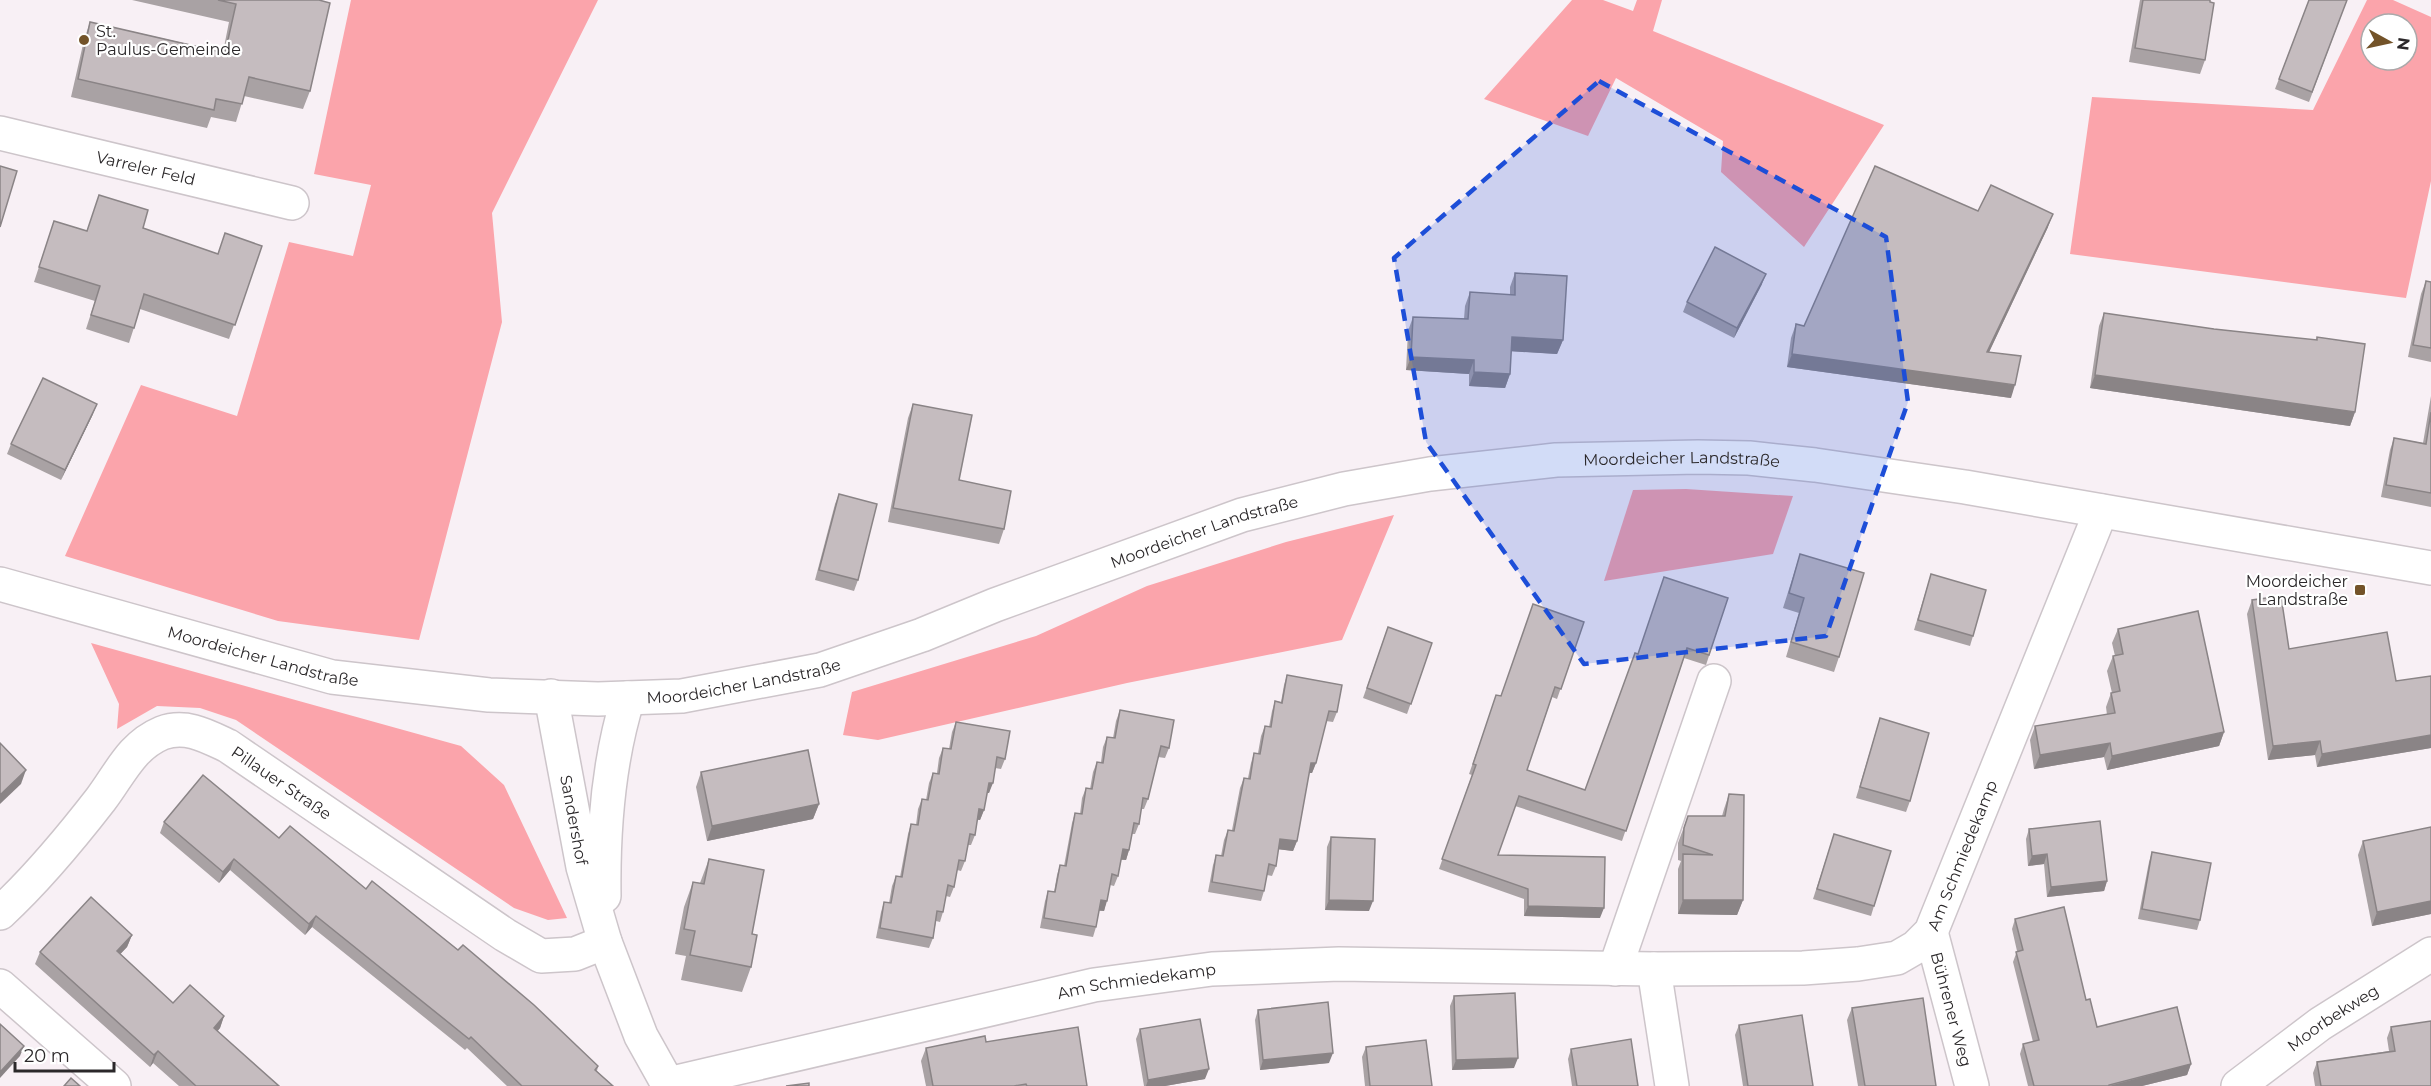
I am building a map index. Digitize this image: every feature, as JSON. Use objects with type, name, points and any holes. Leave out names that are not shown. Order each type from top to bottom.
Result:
[{"type":"street","name":"Varreler Feld","points":[[0,133],[292,203]]},
{"type":"street","name":"Moordeicher Landstraße","points":[[0,584],[332,677],[489,695],[628,698],[705,692],[842,664],[1242,515],[1344,489],[1430,474],[1512,464],[1594,458],[1749,458],[1889,475],[2431,568]]},
{"type":"street","name":"Am Schmiedekamp","points":[[668,1085],[1094,985],[1212,969],[1339,964],[1615,969],[1803,968],[1858,964],[1897,958],[1916,948],[1930,932],[2101,511]]},
{"type":"street","points":[[1615,969],[1714,681]]},
{"type":"street","name":"Sandershof","points":[[550,696],[583,867],[605,942],[641,1036],[668,1085]]},
{"type":"street","name":"Sandershof","points":[[605,942],[603,839],[616,735],[628,698]]},
{"type":"street","name":"Pillauer Straße","points":[[0,913],[49,861],[101,798],[133,751],[164,733],[196,730],[228,746],[457,903],[541,956],[575,954],[605,942]]},
{"type":"street","name":"Bührener Weg","points":[[1930,932],[1972,1086]]},
{"type":"street","name":"Moorbekweg","points":[[2238,1086],[2320,1024],[2431,954]]},
{"type":"street","points":[[1654,969],[1672,1086]]},
{"type":"street","points":[[0,986],[114,1086]]},
{"type":"highlighted area","points":[[1599,81],[1886,237],[1908,402],[1826,636],[1584,664],[1426,442],[1394,258]]},
{"type":"shaded area","points":[[351,0],[598,0],[492,213],[502,322],[419,640],[278,621],[65,556],[141,385],[237,416],[289,242],[353,256],[371,185],[314,174]]},
{"type":"shaded area","points":[[1572,0],[1603,0],[1633,11],[1637,0],[1662,0],[1653,31],[1884,125],[1804,247],[1721,172],[1723,141],[1616,78],[1588,136],[1484,99]]},
{"type":"shaded area","points":[[2367,0],[2393,0],[2431,17],[2431,181],[2406,298],[2070,254],[2092,97],[2313,110],[2359,16],[2359,72],[2419,72],[2419,12],[2361,12]]},
{"type":"shaded area","points":[[1686,489],[1793,496],[1773,554],[1604,581],[1633,490]]},
{"type":"shaded area","points":[[1394,515],[1342,640],[1127,683],[878,740],[843,735],[852,692],[1036,636],[1147,586],[1286,542]]},
{"type":"shaded area","points":[[91,643],[461,746],[504,785],[567,918],[548,920],[514,908],[236,720],[200,708],[157,706],[117,729],[119,704]]},
{"type":"building","points":[[218,0],[319,0],[330,3],[310,91],[249,77],[242,104],[216,99],[214,110],[78,79],[90,22],[225,53],[236,4]]},
{"type":"building","points":[[2143,0],[2210,0],[2214,3],[2205,60],[2135,48]]},
{"type":"building","points":[[2309,0],[2347,0],[2312,92],[2279,79]]},
{"type":"building","points":[[0,166],[17,171],[0,227]]},
{"type":"building","points":[[1875,166],[1978,211],[1991,185],[2053,214],[1987,352],[2021,356],[2015,385],[1792,354],[1796,324],[1804,326]]},
{"type":"building","points":[[99,195],[148,210],[143,228],[218,254],[225,233],[262,246],[235,325],[144,294],[134,328],[91,315],[100,286],[39,267],[54,221],[87,231]]},
{"type":"building","points":[[1715,247],[1766,274],[1737,328],[1687,302]]},
{"type":"building","points":[[1515,273],[1567,276],[1563,340],[1512,337],[1510,374],[1474,372],[1474,360],[1411,357],[1413,317],[1468,319],[1470,292],[1515,295]]},
{"type":"building","points":[[2426,281],[2431,282],[2431,348],[2413,345]]},
{"type":"building","points":[[2104,313],[2214,329],[2317,340],[2317,337],[2365,344],[2355,412],[2095,375]]},
{"type":"building","points":[[43,378],[97,404],[65,470],[11,444]]},
{"type":"building","points":[[913,404],[972,415],[959,480],[1011,491],[1004,529],[893,508]]},
{"type":"building","points":[[2431,412],[2431,493],[2386,485],[2394,438],[2426,444]]},
{"type":"building","points":[[839,494],[877,504],[858,580],[819,570]]},
{"type":"building","points":[[1800,554],[1864,573],[1839,657],[1791,642],[1804,598],[1789,593]]},
{"type":"building","points":[[1931,574],[1986,590],[1973,636],[1918,620]]},
{"type":"building","points":[[1664,577],[1728,598],[1709,655],[1687,648],[1626,831],[1519,796],[1498,855],[1605,857],[1604,908],[1528,906],[1528,889],[1442,859],[1476,765],[1473,764],[1496,695],[1501,696],[1533,604],[1584,622],[1561,689],[1555,687],[1527,770],[1585,790],[1635,653],[1638,654]]},
{"type":"building","points":[[2281,596],[2289,649],[2387,632],[2396,681],[2431,676],[2431,735],[2322,754],[2320,741],[2273,746],[2252,600]]},
{"type":"building","points":[[2198,611],[2224,732],[2112,756],[2110,743],[2040,755],[2035,726],[2115,713],[2111,693],[2120,691],[2113,656],[2123,654],[2118,629]]},
{"type":"building","points":[[1388,627],[1432,643],[1411,704],[1367,688]]},
{"type":"building","points":[[1287,675],[1342,685],[1337,712],[1329,711],[1316,763],[1311,763],[1297,841],[1280,839],[1276,866],[1269,864],[1264,891],[1212,882],[1216,855],[1223,856],[1228,830],[1234,831],[1244,778],[1250,779],[1254,753],[1260,754],[1265,726],[1271,727],[1275,701],[1282,703]]},
{"type":"building","points":[[1120,710],[1174,720],[1169,748],[1161,746],[1148,799],[1143,798],[1139,824],[1134,823],[1129,850],[1123,849],[1118,876],[1112,874],[1107,901],[1101,900],[1096,927],[1044,918],[1048,891],[1055,892],[1060,865],[1066,866],[1075,813],[1082,814],[1086,788],[1092,789],[1097,762],[1103,763],[1107,737],[1115,738]]},
{"type":"building","points":[[1880,718],[1929,733],[1910,801],[1860,787]]},
{"type":"building","points":[[956,722],[1010,731],[1005,759],[997,757],[993,783],[989,783],[984,810],[979,809],[975,835],[970,834],[965,861],[959,860],[954,887],[948,885],[943,912],[937,911],[933,938],[880,928],[884,902],[891,903],[896,876],[902,877],[911,824],[918,825],[922,799],[928,800],[933,773],[939,774],[943,748],[951,749]]},
{"type":"building","points":[[0,743],[26,770],[0,795]]},
{"type":"building","points":[[808,750],[819,804],[712,826],[701,772]]},
{"type":"building","points":[[203,775],[279,838],[290,826],[366,889],[372,881],[458,950],[463,945],[534,1005],[598,1066],[595,1070],[613,1086],[522,1086],[471,1037],[469,1039],[316,916],[309,924],[234,859],[223,872],[164,822]]},
{"type":"building","points":[[1729,794],[1744,795],[1743,900],[1683,900],[1683,854],[1713,855],[1683,845],[1684,828],[1688,816],[1725,816]]},
{"type":"building","points":[[2100,821],[2107,881],[2051,887],[2047,854],[2032,856],[2029,829]]},
{"type":"building","points":[[2431,827],[2431,901],[2377,912],[2363,841]]},
{"type":"building","points":[[1834,834],[1891,851],[1874,906],[1817,889]]},
{"type":"building","points":[[1331,837],[1375,839],[1373,901],[1329,900]]},
{"type":"building","points":[[2152,852],[2211,863],[2200,920],[2142,909]]},
{"type":"building","points":[[709,859],[764,870],[752,934],[757,935],[751,967],[690,955],[695,931],[684,929],[693,882],[704,884]]},
{"type":"building","points":[[91,897],[132,935],[117,951],[173,1003],[190,985],[224,1016],[214,1028],[279,1086],[196,1086],[158,1051],[154,1055],[40,952]]},
{"type":"building","points":[[2064,907],[2086,1000],[2090,999],[2097,1027],[2177,1007],[2191,1064],[2109,1086],[2034,1086],[2023,1044],[2039,1040],[2016,952],[2023,950],[2015,919]]},
{"type":"building","points":[[1515,993],[1518,1058],[1456,1060],[1454,996]]},
{"type":"building","points":[[1923,998],[1936,1086],[1865,1086],[1852,1008]]},
{"type":"building","points":[[1328,1002],[1333,1053],[1263,1060],[1258,1010]]},
{"type":"building","points":[[1802,1015],[1813,1086],[1748,1086],[1739,1025]]},
{"type":"building","points":[[1200,1019],[1209,1069],[1148,1080],[1140,1029]]},
{"type":"building","points":[[2431,1021],[2431,1086],[2321,1086],[2317,1062],[2395,1051],[2391,1027]]},
{"type":"building","points":[[0,1024],[24,1046],[0,1072]]},
{"type":"building","points":[[1078,1027],[1087,1086],[1027,1086],[1026,1084],[933,1086],[926,1048],[985,1036],[986,1042]]},
{"type":"building","points":[[1631,1039],[1638,1086],[1577,1086],[1571,1049]]},
{"type":"building","points":[[1426,1040],[1432,1086],[1370,1086],[1366,1047]]},
{"type":"building","points":[[71,1078],[80,1086],[64,1086]]},
{"type":"building","points":[[809,1083],[809,1086],[786,1086]]},
{"type":"place","name":"St. Paulus-Gemeinde","points":[[84,40]]},
{"type":"place","name":"Moordeicher Landstraße","points":[[2360,590]]}]
